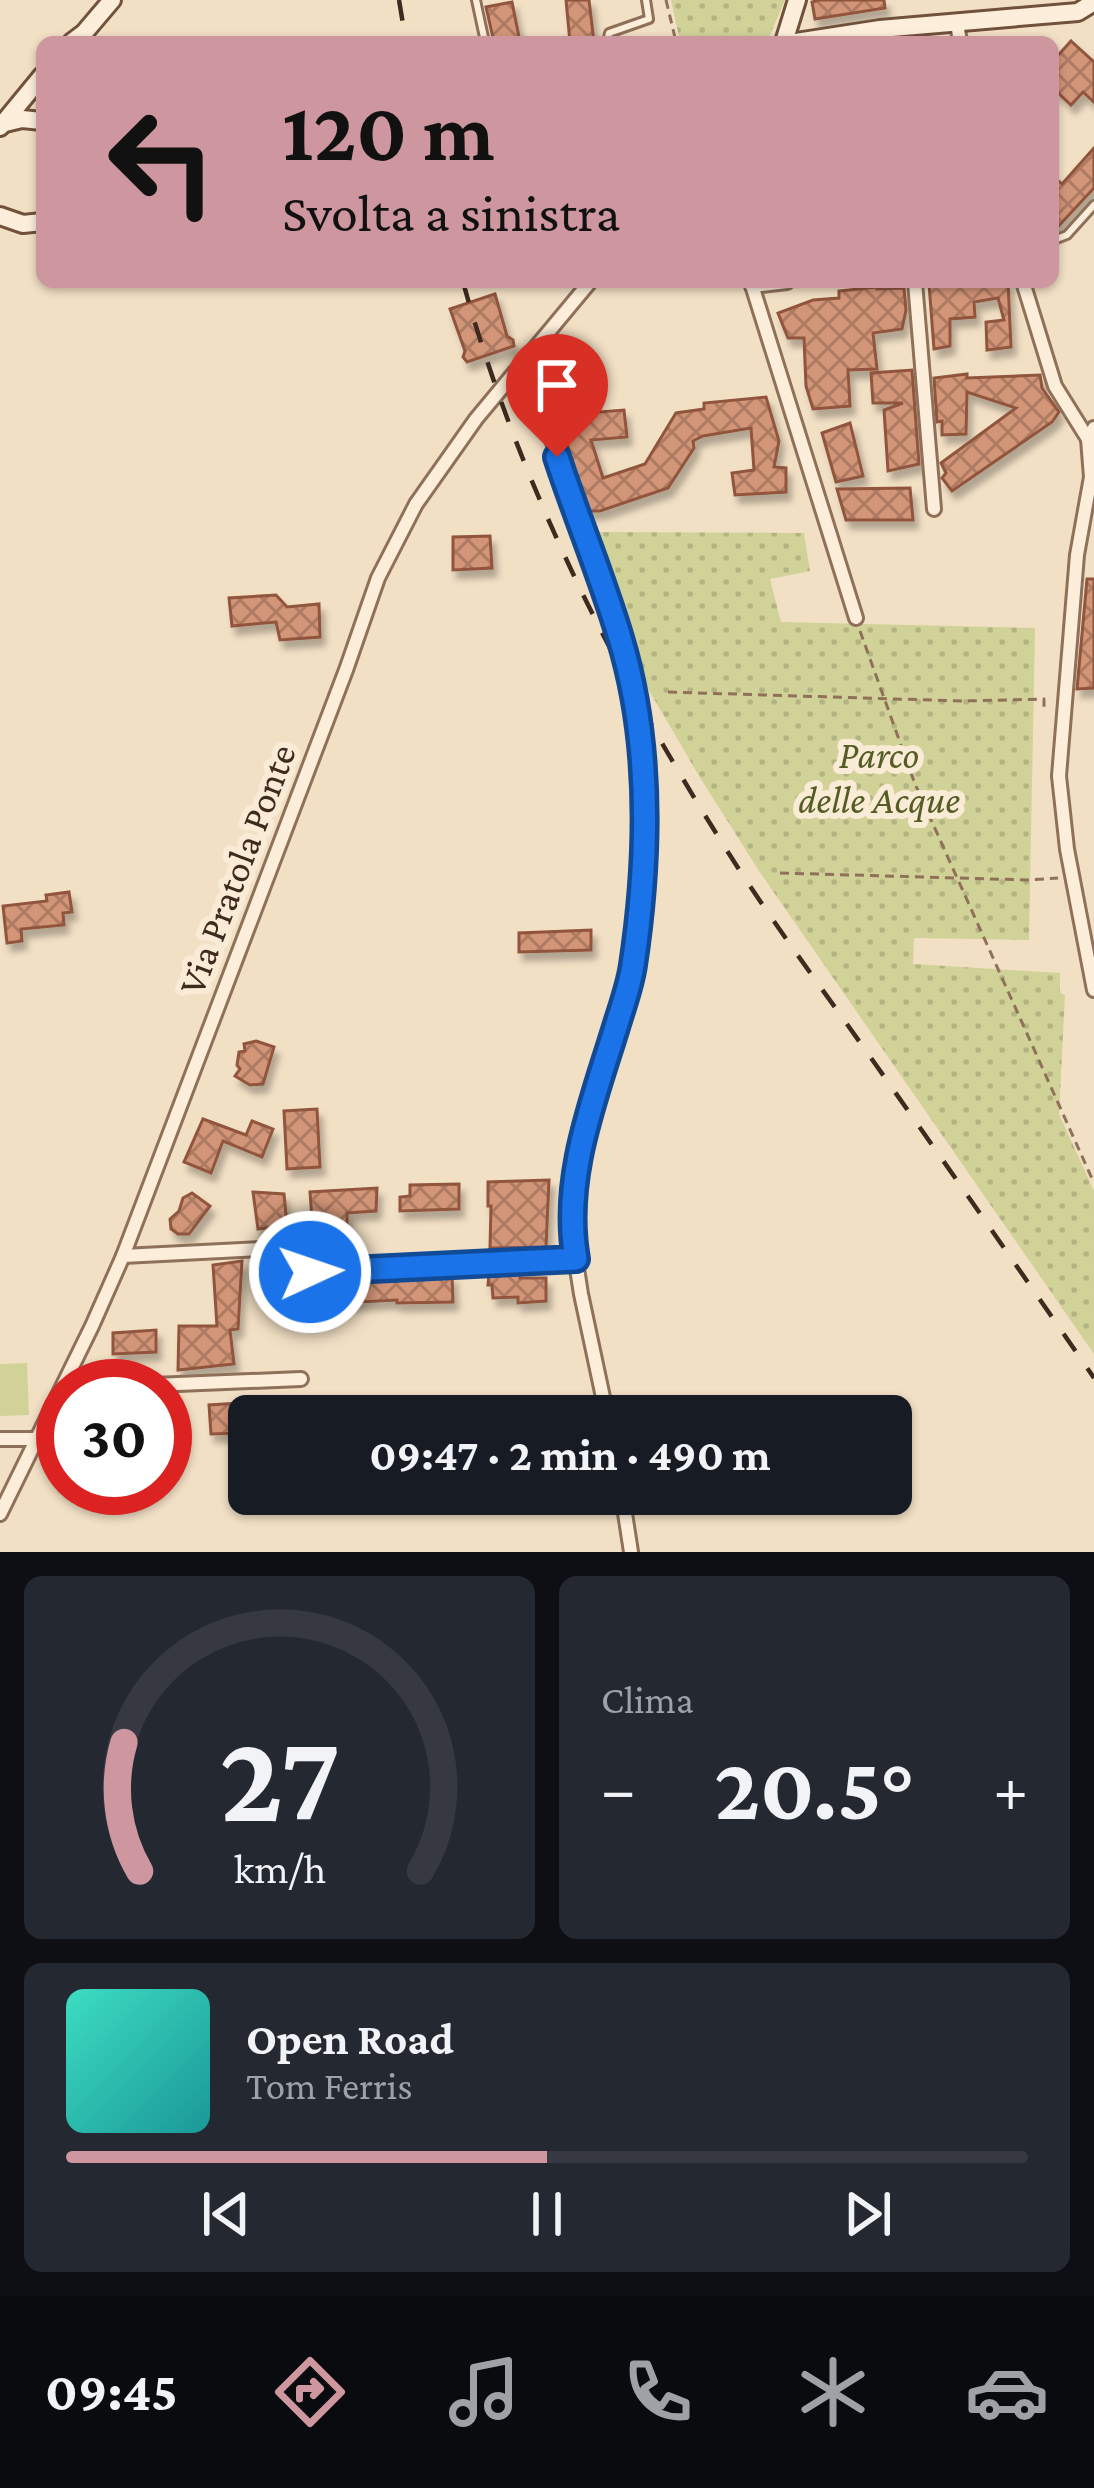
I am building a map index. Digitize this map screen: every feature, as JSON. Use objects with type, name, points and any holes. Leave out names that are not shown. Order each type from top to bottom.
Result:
[{"type":"main road","points":[[82,36],[112,0]]},
{"type":"main road","points":[[786,36],[797,0]]},
{"type":"main road","points":[[835,36],[880,29],[959,33],[1078,12],[1094,2]]},
{"type":"main road","points":[[2,125],[36,83]]},
{"type":"main road","points":[[2,125],[22,119],[36,121]]},
{"type":"main road","points":[[3,219],[36,222]]},
{"type":"street","name":"Via Pratola Ponte","points":[[76,1359],[123,1256],[378,578],[416,504],[476,419],[585,288]]},
{"type":"street","points":[[753,288],[856,618]]},
{"type":"street","points":[[916,288],[934,508]]},
{"type":"street","points":[[1025,288],[1055,386],[1091,434],[1091,477],[1077,555],[1059,776],[1094,990]]},
{"type":"street","points":[[527,357],[621,641],[639,720],[643,764],[645,837],[633,970],[580,1142],[575,1173],[573,1243],[602,1395]]},
{"type":"street","points":[[123,1256],[300,1247]]},
{"type":"street","points":[[310,1272],[576,1259]]},
{"type":"street","points":[[192,1383],[301,1379]]},
{"type":"street","points":[[0,1439],[36,1438]]},
{"type":"street","name":"Via Pratola Ponte","points":[[0,1514],[36,1440]]},
{"type":"street","points":[[625,1515],[631,1552]]},
{"type":"lane","points":[[476,0],[484,36]]},
{"type":"lane","points":[[608,36],[649,19],[646,0]]},
{"type":"lane","points":[[1059,239],[1094,205]]},
{"type":"path","points":[[666,0],[675,36]]},
{"type":"path","points":[[856,618],[915,784],[1094,1184]]},
{"type":"path","points":[[668,692],[1044,699],[1044,706]]},
{"type":"path","points":[[780,873],[1029,880],[1072,876]]},
{"type":"green space","points":[[671,0],[785,0],[770,36],[679,36]]},
{"type":"green space","name":"Parco delle Acque","points":[[587,532],[804,533],[810,571],[770,579],[781,622],[1035,628],[1029,940],[914,938],[913,964],[1060,973],[1060,993],[1065,995],[1059,1114],[1094,1191],[1094,1354],[759,871],[699,776],[643,680]]},
{"type":"green space","points":[[27,1363],[29,1415],[0,1416],[0,1364]]},
{"type":"building","points":[[566,0],[589,0],[593,36],[569,36]]},
{"type":"building","points":[[884,0],[885,8],[815,19],[812,2]]},
{"type":"building","points":[[512,2],[519,36],[493,36],[486,7]]},
{"type":"building","points":[[1071,41],[1094,62],[1094,102],[1083,92],[1071,105],[1059,94],[1059,54]]},
{"type":"building","points":[[1094,148],[1094,188],[1059,226],[1059,181],[1062,184]]},
{"type":"building","points":[[904,288],[902,329],[873,333],[877,369],[848,370],[850,406],[813,409],[806,386],[804,338],[788,338],[778,313],[813,300],[839,298],[839,291]]},
{"type":"building","points":[[929,288],[1008,288],[1011,347],[987,350],[986,322],[1004,320],[998,298],[974,302],[975,317],[950,319],[950,346],[934,349]]},
{"type":"building","points":[[495,294],[514,346],[467,362],[450,309]]},
{"type":"building","points":[[577,356],[581,388],[551,392],[547,360]]},
{"type":"building","points":[[912,370],[919,464],[888,471],[884,410],[903,403],[873,403],[871,373]]},
{"type":"building","points":[[967,374],[967,378],[1040,375],[1042,388],[1059,412],[1052,422],[952,491],[942,478],[946,473],[941,463],[1016,408],[967,392],[966,434],[942,435],[934,378]]},
{"type":"building","points":[[766,397],[779,441],[774,467],[786,468],[786,492],[735,495],[732,473],[754,470],[751,428],[693,441],[694,448],[668,488],[600,511],[586,511],[559,415],[624,410],[627,437],[591,440],[603,478],[645,464],[676,413],[704,409],[704,403]]},
{"type":"building","points":[[850,423],[863,476],[836,482],[822,433]]},
{"type":"building","points":[[910,488],[913,520],[846,520],[837,489]]},
{"type":"building","points":[[490,536],[492,568],[453,570],[453,537]]},
{"type":"building","points":[[1087,579],[1094,579],[1094,688],[1077,689]]},
{"type":"building","points":[[276,595],[287,607],[319,604],[320,637],[280,640],[276,622],[232,626],[229,598]]},
{"type":"building","points":[[69,892],[72,912],[63,913],[64,925],[21,929],[22,941],[7,943],[3,906],[47,901],[46,895]]},
{"type":"building","points":[[591,930],[591,950],[519,952],[519,933]]},
{"type":"building","points":[[256,1041],[274,1047],[263,1084],[250,1085],[235,1076],[240,1069],[239,1052],[245,1051],[244,1044]]},
{"type":"building","points":[[317,1109],[320,1167],[287,1169],[284,1111]]},
{"type":"building","points":[[203,1119],[246,1135],[252,1121],[273,1129],[262,1157],[223,1141],[211,1173],[184,1162]]},
{"type":"building","points":[[549,1180],[546,1247],[490,1248],[488,1182]]},
{"type":"building","points":[[459,1184],[459,1209],[400,1211],[400,1197],[410,1196],[410,1185]]},
{"type":"building","points":[[377,1188],[376,1211],[347,1213],[347,1260],[315,1261],[310,1192]]},
{"type":"building","points":[[253,1192],[284,1194],[287,1225],[258,1229]]},
{"type":"building","points":[[192,1193],[210,1206],[189,1234],[178,1234],[171,1229],[170,1219],[183,1198]]},
{"type":"building","points":[[242,1261],[238,1329],[230,1330],[234,1364],[192,1368],[192,1359],[178,1359],[179,1326],[217,1326],[213,1265]]},
{"type":"building","points":[[520,1272],[520,1278],[546,1278],[546,1301],[493,1298],[489,1274]]},
{"type":"building","points":[[452,1276],[453,1302],[322,1304],[321,1283]]},
{"type":"building","points":[[156,1330],[156,1352],[113,1354],[113,1333]]},
{"type":"building","points":[[228,1404],[228,1433],[211,1434],[209,1405]]},
{"type":"railway","points":[[399,0],[405,36]]},
{"type":"railway","points":[[465,288],[539,497],[603,635],[677,768],[774,921],[1094,1378]]},
{"type":"route","points":[[310,1272],[576,1259],[575,1173],[580,1142],[633,970],[645,837],[639,720],[621,641],[557,457]]}]
